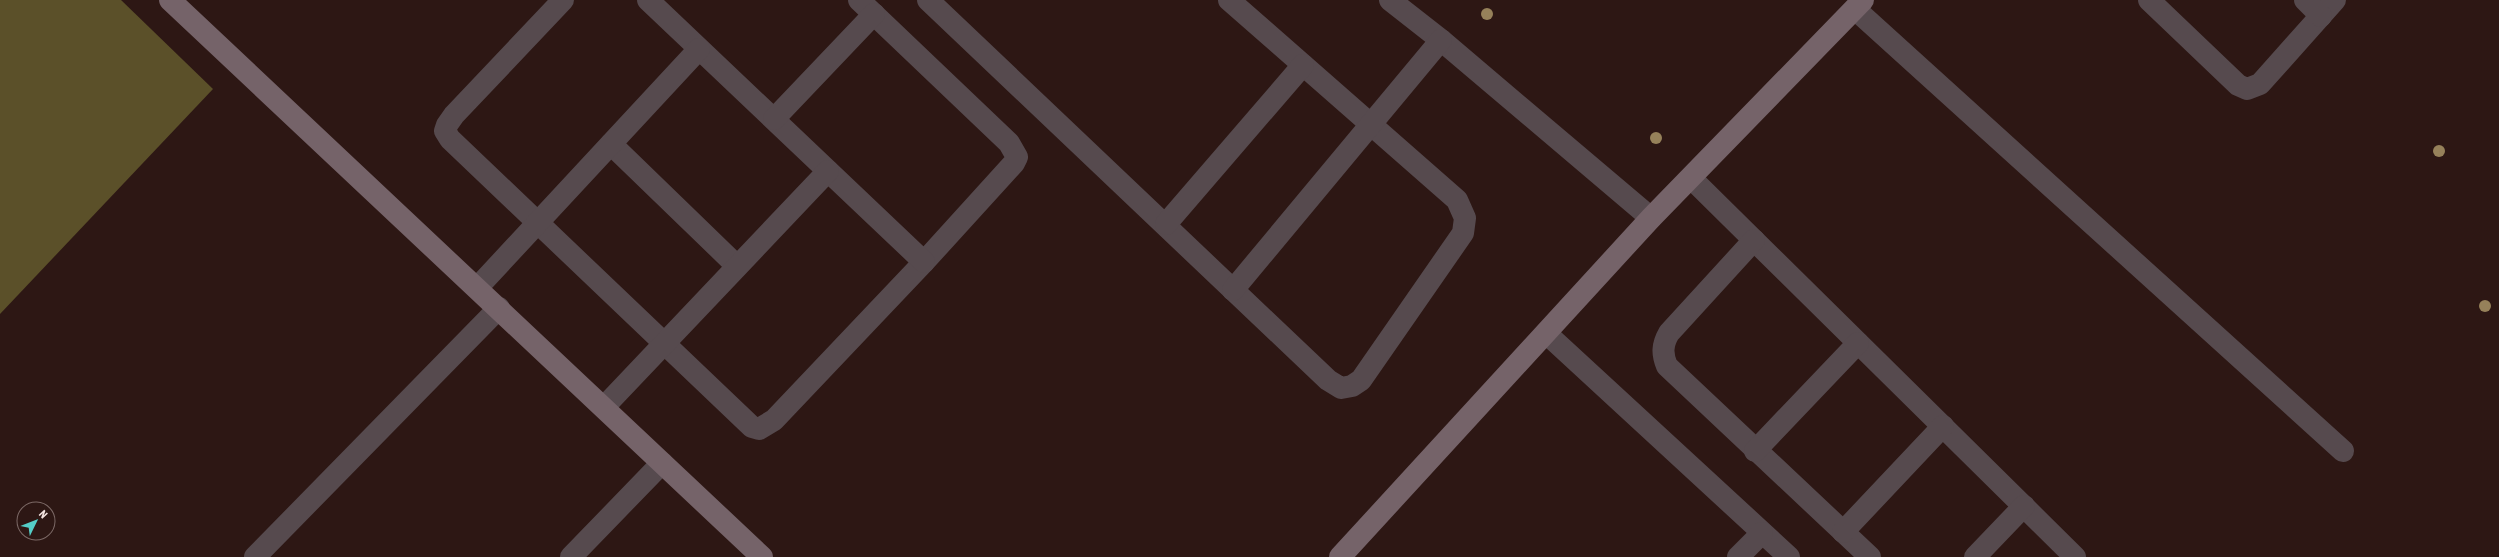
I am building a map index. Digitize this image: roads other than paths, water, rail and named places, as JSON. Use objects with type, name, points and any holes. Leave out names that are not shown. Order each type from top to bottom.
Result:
[{"type":"street","points":[[170,0],[604,406],[762,557]]},
{"type":"street","points":[[563,0],[454,115],[446,125],[445,131],[450,139],[537,223],[752,427],[759,429],[774,420],[924,262],[1014,163],[1017,157],[1009,143],[866,7],[774,119]]},
{"type":"street","points":[[648,0],[924,262]]},
{"type":"street","points":[[928,0],[1166,224],[1328,380],[1341,388],[1352,386],[1361,380],[1463,232],[1465,218],[1457,200],[1229,0]]},
{"type":"street","points":[[1390,0],[1442,40],[1651,218]]},
{"type":"street","points":[[2148,0],[2238,85],[2247,89],[2260,84],[2328,8],[2305,0]]},
{"type":"street","points":[[1340,557],[1651,218],[1859,4],[2343,451]]},
{"type":"street","points":[[1233,290],[1442,40]]},
{"type":"street","points":[[477,288],[699,49]]},
{"type":"street","points":[[1166,224],[1303,65]]},
{"type":"street","points":[[611,144],[737,266]]},
{"type":"street","points":[[604,406],[828,171]]},
{"type":"street","points":[[1690,178],[2075,557]]},
{"type":"street","points":[[1754,240],[1668,334],[1662,351],[1667,366],[1870,557]]},
{"type":"street","points":[[255,557],[499,308]]},
{"type":"street","points":[[1546,334],[1789,557]]},
{"type":"street","points":[[1755,450],[1858,342]]},
{"type":"street","points":[[1843,532],[1942,426]]},
{"type":"street","points":[[571,557],[662,463]]},
{"type":"street","points":[[1975,557],[2024,506]]},
{"type":"street","points":[[1738,557],[1762,533]]}]
